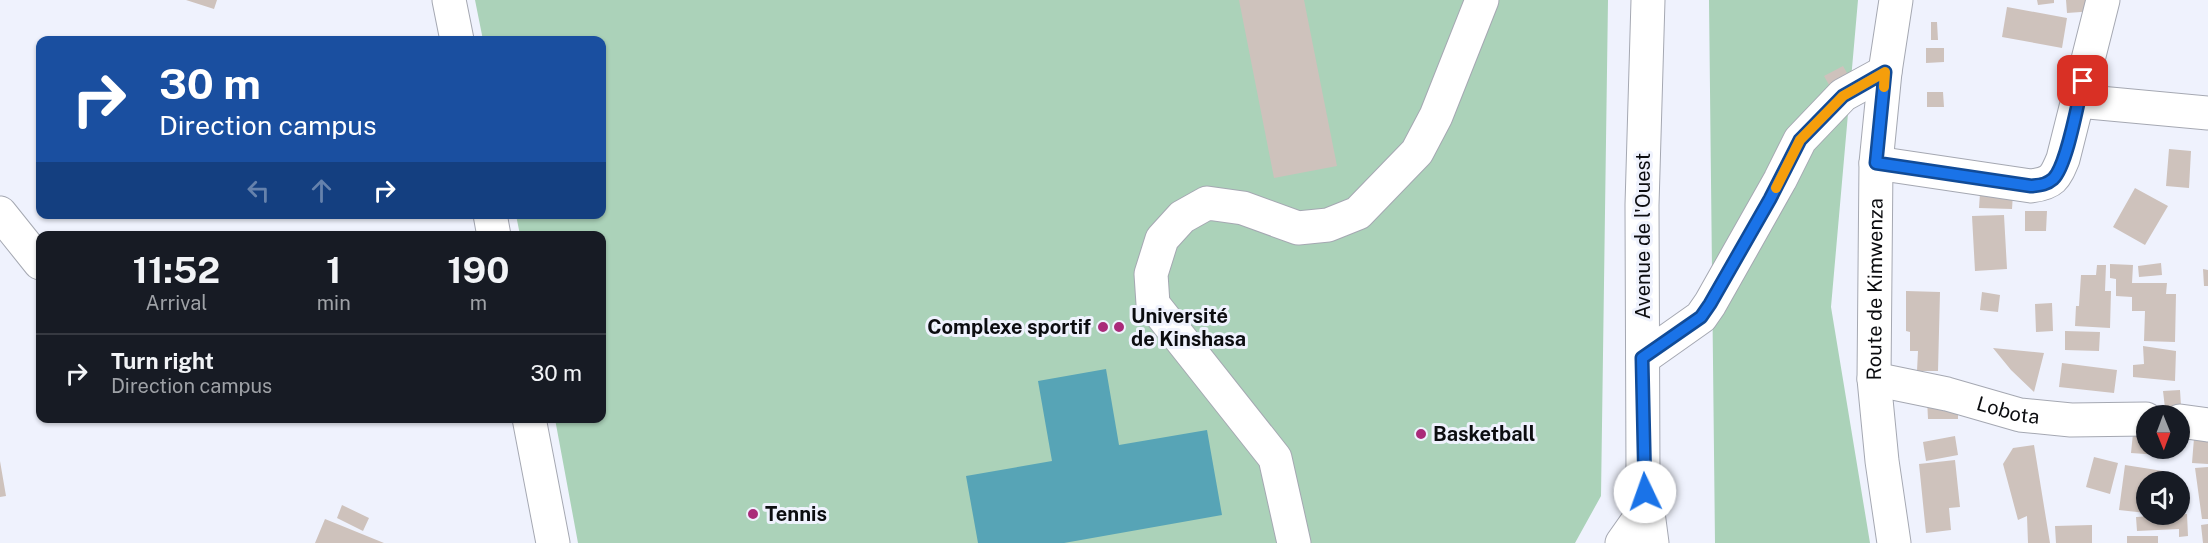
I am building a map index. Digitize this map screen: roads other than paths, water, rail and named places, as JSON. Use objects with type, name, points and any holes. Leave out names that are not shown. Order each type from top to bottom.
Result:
[{"type":"street","points":[[449,0],[456,36]]},
{"type":"street","points":[[1294,543],[1275,459],[1153,304],[1151,274],[1162,239],[1182,217],[1207,203],[1242,208],[1298,228],[1328,225],[1358,213],[1417,152],[1436,116],[1482,0]]},
{"type":"street","name":"Avenue de l'Ouest","points":[[1648,0],[1642,205],[1642,358],[1643,475],[1652,543]]},
{"type":"street","name":"Route de Kimwenza","points":[[1894,543],[1882,461],[1874,379],[1876,163],[1885,72],[1896,0]]},
{"type":"street","points":[[1876,163],[2031,186],[2046,184],[2055,177],[2063,159],[2103,0]]},
{"type":"street","points":[[1642,358],[1701,317],[1770,199],[1800,140],[1843,96],[1885,72]]},
{"type":"street","points":[[2078,101],[2208,113]]},
{"type":"street","points":[[0,213],[36,258]]},
{"type":"street","name":"Lobota","points":[[1874,379],[1947,394],[2020,415],[2072,420],[2136,419]]},
{"type":"street","points":[[2190,422],[2208,425]]},
{"type":"street","points":[[530,423],[553,543]]},
{"type":"street","points":[[1622,543],[1646,509]]},
{"type":"water","points":[[1106,369],[1119,445],[1207,430],[1222,515],[1064,543],[978,543],[966,476],[1052,461],[1038,381]]},
{"type":"place","name":"Complexe sportif","points":[[1103,327]]},
{"type":"place","name":"Université de Kinshasa","points":[[1119,327]]},
{"type":"place","name":"Basketball","points":[[1421,434]]},
{"type":"place","name":"Tennis","points":[[753,514]]}]
